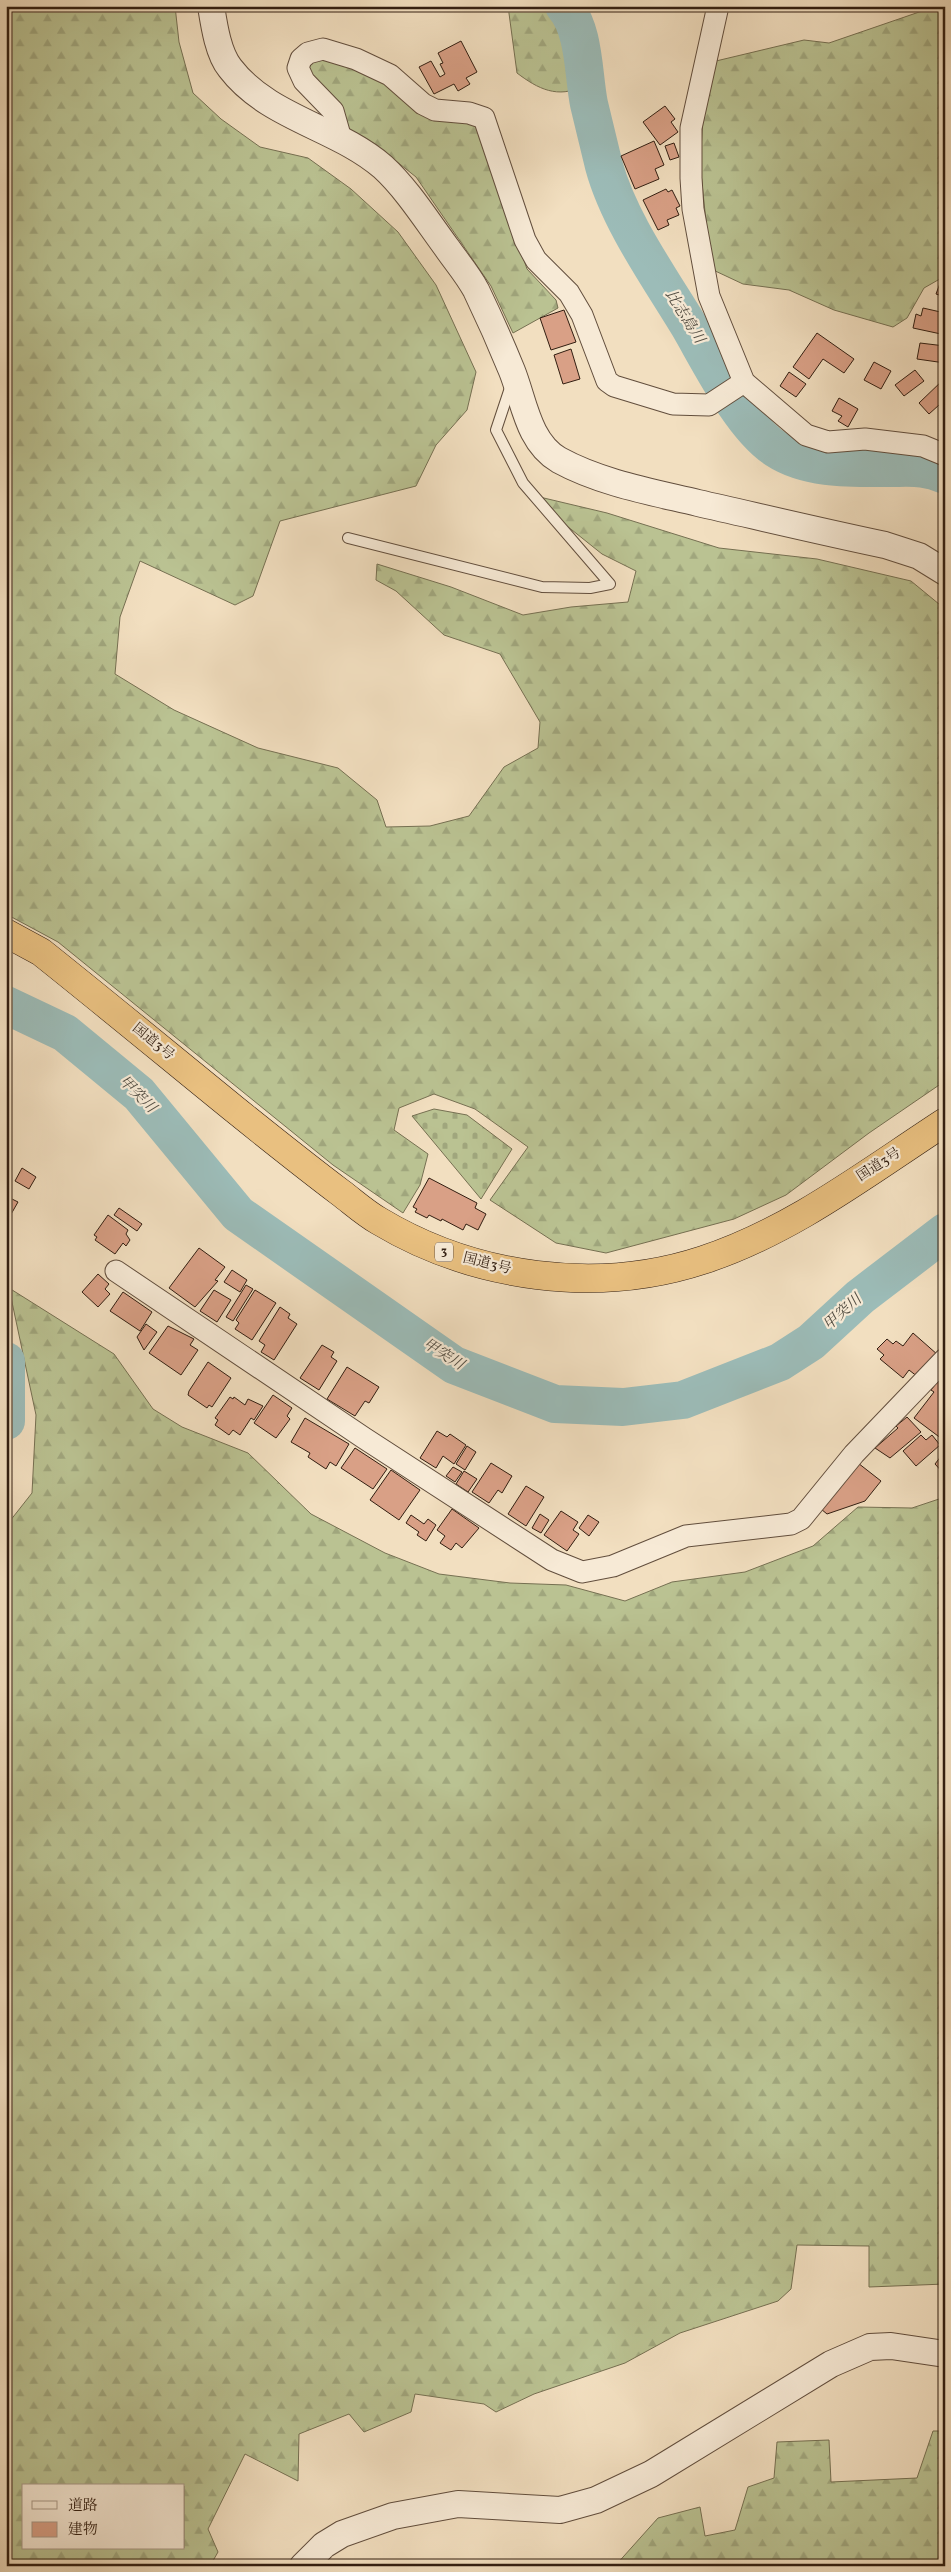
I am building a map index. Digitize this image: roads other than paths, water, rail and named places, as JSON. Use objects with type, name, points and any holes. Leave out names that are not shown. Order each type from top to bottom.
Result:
[{"type":"highway","name":"国道3号","points":[[6,934],[41,952],[303,1165],[378,1221],[435,1248],[503,1269],[546,1277],[615,1278],[674,1269],[705,1260],[736,1248],[808,1212],[945,1122]]},
{"type":"street","points":[[211,6],[215,28],[229,67],[246,85],[268,102],[340,139],[382,167],[421,212],[473,284],[494,326],[514,377],[527,419],[540,441],[557,459],[592,474],[651,492],[885,545],[919,556],[945,572]]},
{"type":"street","points":[[718,6],[691,128],[692,185],[694,209],[709,296],[744,382],[806,435],[828,442],[865,439],[923,446],[945,455]]},
{"type":"street","points":[[340,139],[333,111],[304,80],[298,68],[301,59],[308,53],[323,49],[356,59],[390,75],[423,104],[435,110],[469,113],[484,118],[525,240],[536,260],[568,293],[582,315],[607,381],[614,386],[673,404],[709,405],[744,382]]},
{"type":"street","points":[[116,1270],[364,1438],[552,1560],[582,1572],[613,1566],[686,1536],[792,1524],[801,1519],[854,1454],[943,1363]]},
{"type":"street","points":[[303,2566],[324,2545],[342,2534],[393,2516],[458,2504],[560,2510],[596,2500],[651,2474],[831,2364],[870,2347],[891,2346],[945,2354]]},
{"type":"lane","points":[[348,538],[542,587],[590,588],[610,584],[523,483],[496,430],[514,377]]},
{"type":"waterway","name":"比志島川","points":[[564,6],[571,16],[580,40],[591,112],[611,187],[641,249],[728,393],[751,426],[776,449],[802,461],[846,468],[918,468],[945,475]]},
{"type":"waterway","name":"甲突川","points":[[6,1005],[65,1033],[139,1094],[238,1214],[454,1365],[555,1404],[623,1407],[683,1400],[780,1362],[811,1342],[860,1297],[945,1232]]},
{"type":"waterway","name":"甲突川","points":[[6,1361],[6,1421]]}]
